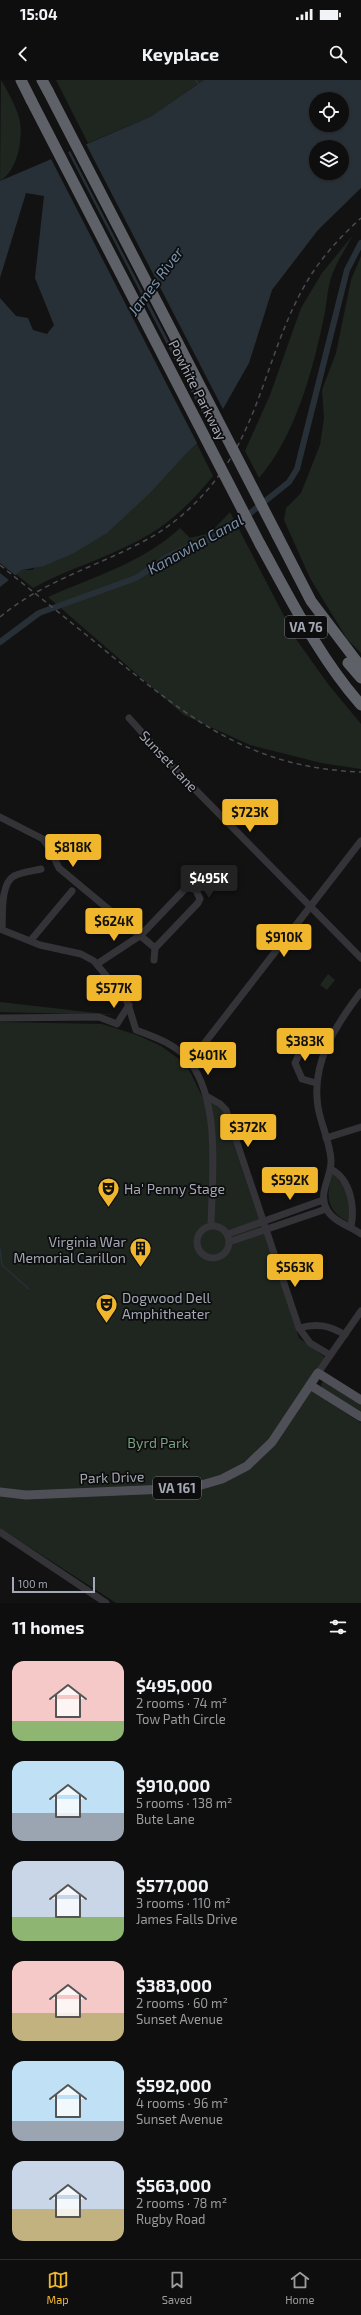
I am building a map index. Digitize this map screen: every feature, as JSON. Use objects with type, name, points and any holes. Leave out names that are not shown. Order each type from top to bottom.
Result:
[{"type":"highway","name":"Powhite Parkway","points":[[21,80],[260,544],[312,639],[335,673],[361,705]]},
{"type":"highway","name":"Powhite Parkway","points":[[42,80],[311,601],[361,668]]},
{"type":"highway","points":[[311,601],[333,644],[361,678]]},
{"type":"main road","name":"Park Drive","points":[[0,1492],[26,1495],[167,1489],[198,1486],[222,1479],[247,1466],[272,1442],[318,1373]]},
{"type":"main road","points":[[318,1373],[361,1400]]},
{"type":"main road","points":[[310,1385],[361,1417]]},
{"type":"street","name":"Sunset Lane","points":[[129,718],[173,767],[310,908],[361,958]]},
{"type":"street","points":[[0,817],[43,839],[50,849],[58,868],[155,948]]},
{"type":"street","points":[[190,1062],[361,841]]},
{"type":"street","points":[[41,869],[15,876],[8,883],[1,929],[50,947],[81,954],[97,964],[129,1005],[136,1030],[168,1044],[190,1062],[208,1097],[212,1152],[211,1226]]},
{"type":"street","points":[[97,964],[141,935],[185,889],[189,888],[196,890],[200,898],[198,903],[155,948],[154,960]]},
{"type":"street","points":[[31,940],[72,890]]},
{"type":"street","points":[[361,992],[343,1015],[325,1048],[316,1084],[318,1107],[326,1138],[331,1169],[324,1188],[323,1200],[326,1209],[335,1219],[361,1234]]},
{"type":"street","points":[[0,1018],[99,1017],[117,1024],[129,1005]]},
{"type":"street","points":[[316,1084],[302,1079],[295,1063],[302,1048],[314,1045],[325,1048]]},
{"type":"street","points":[[208,1097],[220,1104],[226,1110],[299,1328],[310,1343],[330,1355]]},
{"type":"street","points":[[326,1138],[361,1127]]},
{"type":"street","points":[[331,1169],[341,1178],[348,1189],[353,1211],[351,1227]]},
{"type":"street","points":[[228,1234],[323,1200]]},
{"type":"street","points":[[230,1242],[326,1209]]},
{"type":"street","points":[[211,1226],[222,1228],[228,1234],[230,1242],[227,1250],[220,1256],[210,1257],[202,1253],[198,1244],[199,1234],[211,1226]]},
{"type":"street","points":[[318,1373],[361,1311]]},
{"type":"street","points":[[299,1328],[315,1324],[326,1326],[345,1335]]},
{"type":"street","points":[[0,1532],[95,1600],[106,1603]]},
{"type":"green space","points":[[1,80],[17,112],[20,122],[21,138],[15,163],[6,176],[0,181]]},
{"type":"green space","points":[[56,80],[204,80],[150,117],[88,143]]},
{"type":"green space","points":[[353,235],[336,265],[330,280],[320,337],[301,402],[283,443],[259,478],[245,451],[270,395],[301,308],[322,273]]},
{"type":"green space","points":[[361,256],[361,653],[347,639],[310,578],[284,520],[286,508],[301,493],[320,445],[324,418],[322,390],[336,353],[351,280]]},
{"type":"green space","points":[[197,444],[213,476],[184,508],[168,522],[150,534],[122,549],[33,588],[16,574],[22,570],[32,570],[184,456]]},
{"type":"green space","points":[[230,512],[296,639],[328,684],[361,724],[361,769],[321,763],[250,745],[184,715],[48,597],[133,560],[149,551],[180,528],[190,538],[210,533]]},
{"type":"green space","points":[[328,974],[335,980],[327,990],[320,985]]},
{"type":"green space","points":[[0,1002],[114,1015],[0,1012]]},
{"type":"green space","name":"Byrd Park","points":[[0,1022],[102,1024],[137,1035],[161,1046],[186,1064],[204,1100],[214,1104],[223,1112],[299,1338],[326,1358],[307,1387],[361,1423],[361,1603],[116,1603],[0,1528]]},
{"type":"green space","points":[[333,1173],[348,1193],[350,1223],[336,1213],[332,1208],[329,1189]]},
{"type":"green space","points":[[324,1381],[361,1403],[361,1413],[322,1388],[321,1384]]},
{"type":"water","name":"James River","points":[[204,80],[361,80],[361,188],[318,230],[272,290],[249,363],[211,430],[184,456],[149,494],[107,533],[74,553],[44,566],[22,570],[0,587],[0,298],[16,316],[28,318],[33,330],[47,334],[54,325],[35,278],[44,196],[26,193],[0,278],[0,181],[150,117]]},
{"type":"pier","points":[[85,142],[224,411],[214,429],[69,149]]},
{"type":"pier","points":[[67,150],[212,432],[198,445],[50,157]]},
{"type":"pier","points":[[0,563],[16,576],[10,581],[0,573]]},
{"type":"waterway","points":[[196,80],[199,85]]},
{"type":"waterway","name":"Kanawha Canal","points":[[0,642],[39,613],[136,578],[166,558],[190,546],[209,540],[234,526],[289,482],[297,469],[347,270],[361,243]]},
{"type":"waterway","points":[[0,1249],[2,1265],[29,1289]]},
{"type":"railway","points":[[0,617],[17,604],[52,584],[155,535],[175,521],[202,496],[232,456],[244,433],[255,408],[282,333],[305,285],[330,250],[361,218]]},
{"type":"railway","points":[[0,565],[142,680],[199,721],[256,751],[288,761],[323,769],[361,772]]},
{"type":"place","name":"Ha' Penny Stage","points":[[108,1208]]},
{"type":"place","name":"Virginia War Memorial Carillon","points":[[141,1268]]},
{"type":"place","name":"Dogwood Dell Amphitheater","points":[[107,1324]]}]
